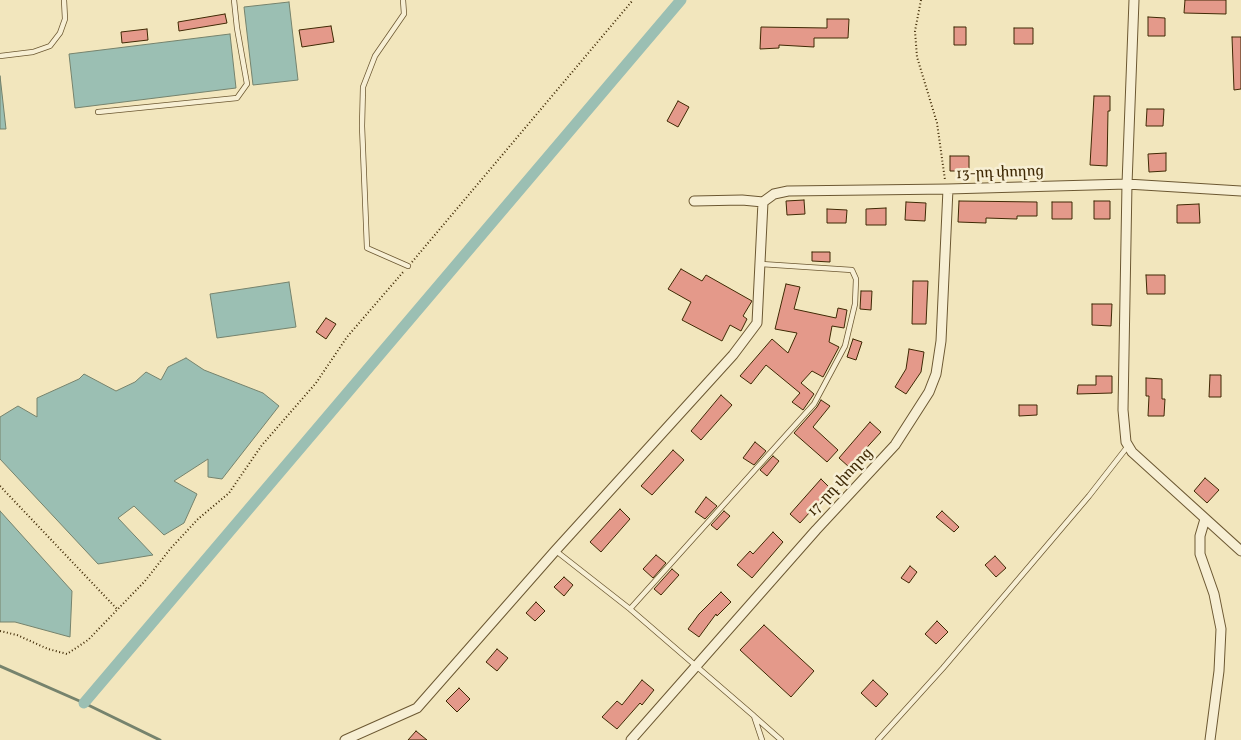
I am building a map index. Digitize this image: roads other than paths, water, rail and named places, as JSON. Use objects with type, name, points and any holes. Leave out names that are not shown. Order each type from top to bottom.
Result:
[{"type":"street","points":[[1134,0],[1127,184],[1123,410],[1126,442],[1132,452],[1241,551]]},
{"type":"street","name":"13-րդ փողոց","points":[[763,202],[774,194],[788,191],[1127,184],[1241,191]]},
{"type":"street","name":"17-րդ փողոց","points":[[631,740],[816,530],[895,445],[929,392],[936,374],[941,342],[948,189]]},
{"type":"street","points":[[345,740],[417,708],[555,551],[733,355],[758,323],[763,202],[742,200],[694,202]]},
{"type":"street","points":[[1205,519],[1200,536],[1200,554],[1214,594],[1221,629],[1219,671],[1210,740]]},
{"type":"lane","points":[[0,56],[33,52],[50,46],[60,33],[65,19],[64,0]]},
{"type":"lane","points":[[98,112],[237,98],[247,84],[234,0]]},
{"type":"lane","points":[[403,0],[404,14],[374,56],[363,87],[362,126],[367,248],[408,266]]},
{"type":"lane","points":[[630,609],[814,404],[845,346],[855,304],[856,279],[852,270],[761,264]]},
{"type":"lane","points":[[878,740],[1076,511],[1128,446]]},
{"type":"lane","points":[[555,551],[630,609],[781,740]]},
{"type":"lane","points":[[754,716],[762,740]]},
{"type":"water","points":[[289,2],[298,80],[253,85],[244,7]]},
{"type":"water","points":[[230,34],[236,88],[75,108],[69,54]]},
{"type":"water","points":[[0,76],[6,129],[0,129]]},
{"type":"water","points":[[289,282],[296,327],[217,338],[210,294]]},
{"type":"water","points":[[186,358],[204,370],[263,393],[279,406],[222,479],[208,477],[208,459],[174,481],[197,494],[184,523],[164,535],[134,506],[118,518],[153,555],[98,564],[0,459],[0,417],[18,406],[37,417],[37,398],[79,379],[84,374],[116,391],[135,382],[146,372],[161,380],[168,367]]},
{"type":"water","points":[[0,511],[72,591],[70,637],[15,622],[0,622]]},
{"type":"waterway","points":[[84,703],[681,0]]},
{"type":"waterway","points":[[0,666],[84,703],[160,740]]}]
